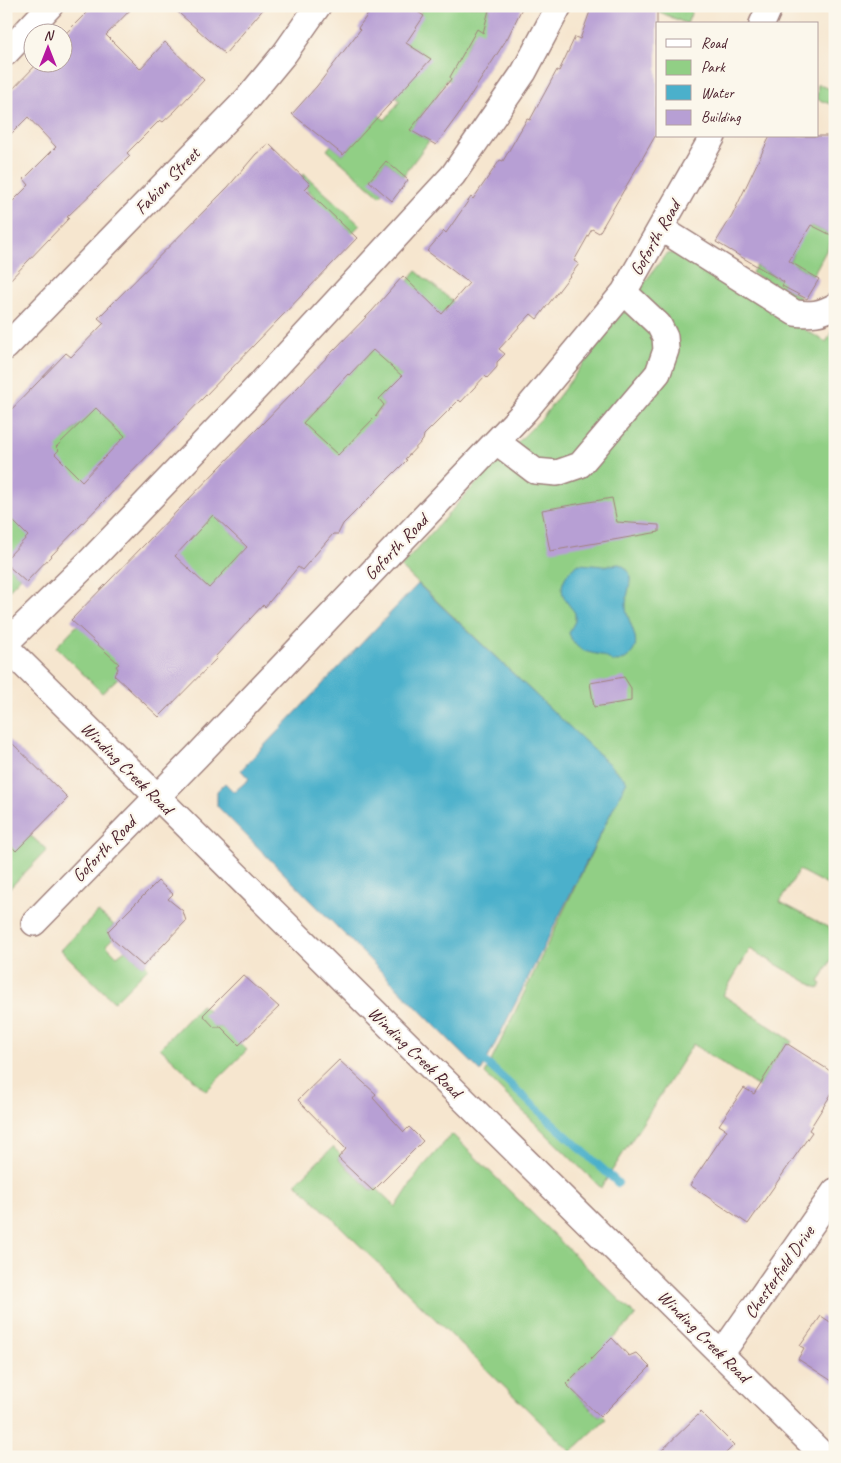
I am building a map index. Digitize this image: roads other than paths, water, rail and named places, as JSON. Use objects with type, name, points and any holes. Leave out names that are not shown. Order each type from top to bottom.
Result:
[{"type":"street","points":[[6,53],[50,6]]},
{"type":"street","name":"Fabion Street","points":[[6,347],[247,99],[285,53],[318,6]]},
{"type":"street","points":[[6,643],[92,559],[253,391],[453,175],[524,72],[559,6]]},
{"type":"street","points":[[763,22],[770,6]]},
{"type":"street","name":"Goforth Road","points":[[34,923],[526,411],[624,292],[712,138]]},
{"type":"street","points":[[662,228],[795,313],[809,315],[824,312],[835,306]]},
{"type":"street","points":[[497,442],[535,471],[558,473],[580,465],[658,373],[666,350],[665,337],[659,325],[624,292]]},
{"type":"street","name":"Winding Creek Road","points":[[6,647],[722,1353],[825,1457]]},
{"type":"street","name":"Chesterfield Drive","points":[[722,1353],[835,1191]]},
{"type":"water","points":[[579,564],[604,566],[619,564],[629,572],[630,582],[626,605],[636,644],[629,656],[620,662],[587,652],[576,646],[571,638],[569,633],[575,621],[575,613],[567,603],[562,589],[567,574]]},
{"type":"water","points":[[418,584],[627,781],[481,1072],[217,806],[217,791],[225,783],[234,792],[249,779],[241,770]]},
{"type":"waterway","points":[[480,1057],[618,1183]]}]
